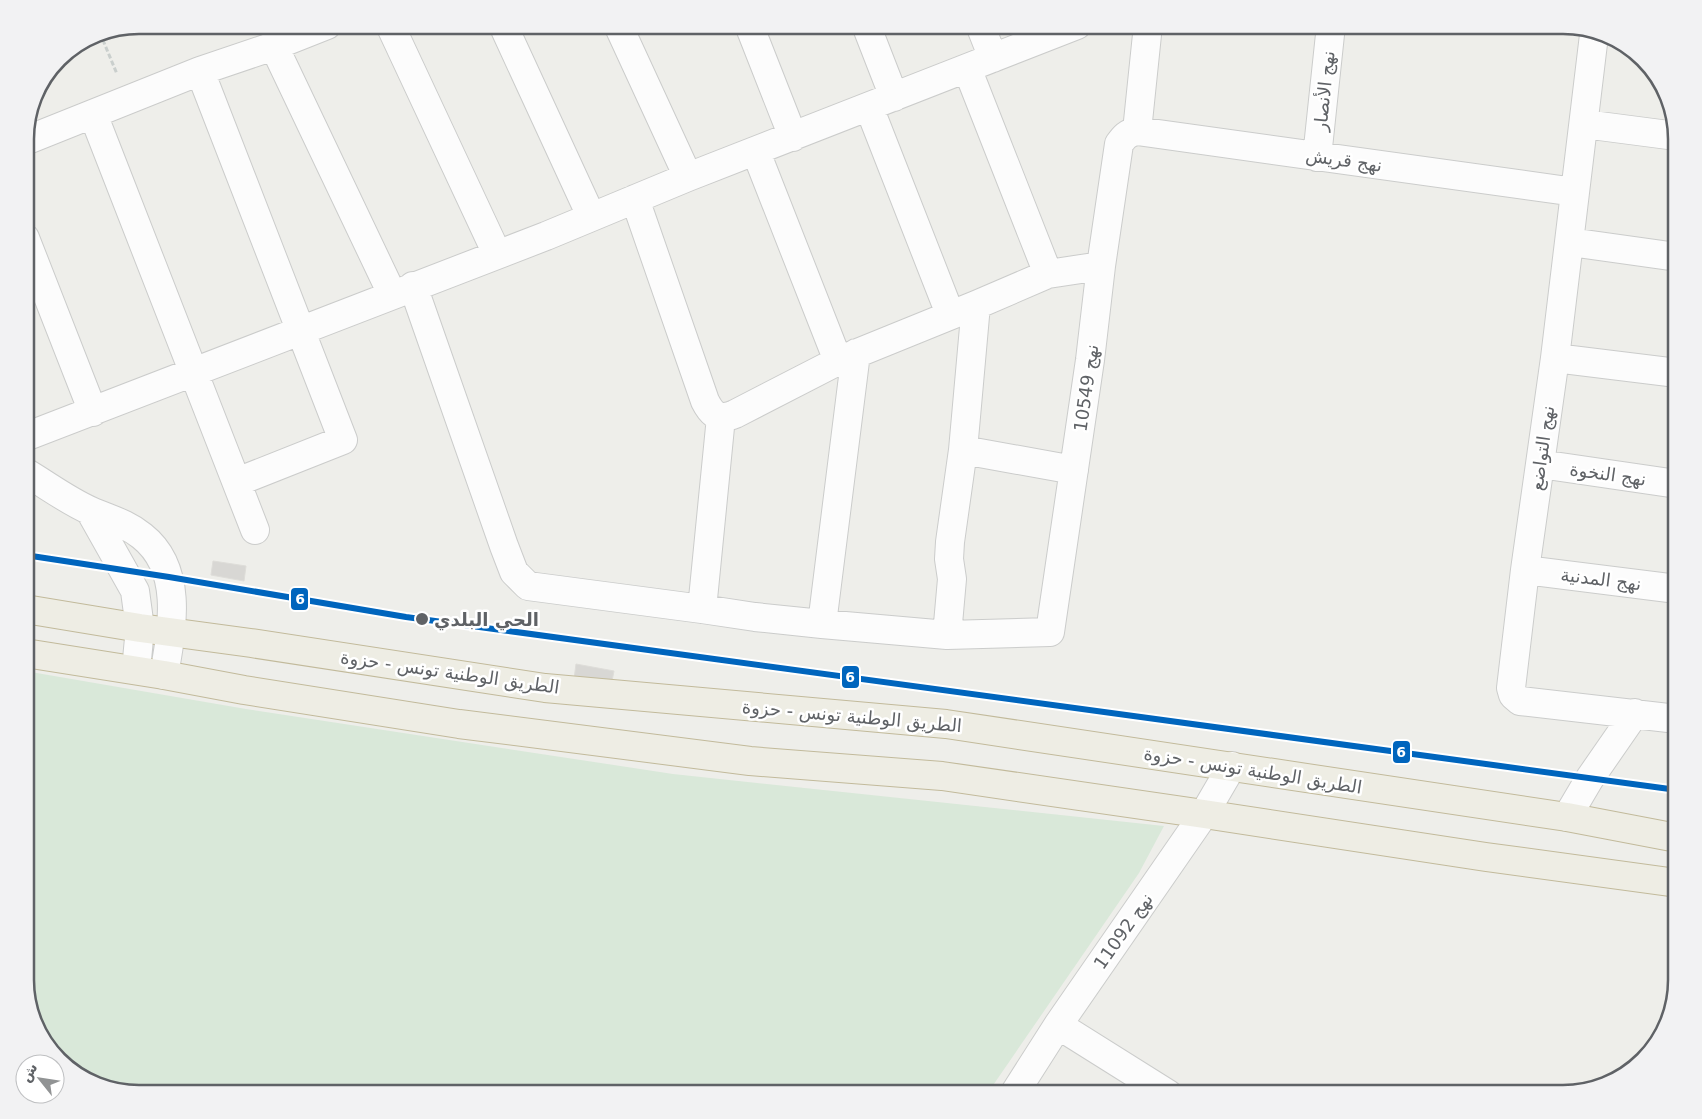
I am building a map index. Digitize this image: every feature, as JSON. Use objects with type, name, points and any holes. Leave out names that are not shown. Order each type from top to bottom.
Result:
[{"type":"highway","name":"الطريق الوطنية تونس - حزوة","points":[[34,610],[545,688],[946,724],[1567,817],[1668,836]]},
{"type":"highway","points":[[34,654],[164,674],[244,690],[459,724],[750,761],[942,776],[1668,883]]},
{"type":"street","points":[[34,137],[200,71],[304,34]]},
{"type":"street","points":[[394,34],[496,254]]},
{"type":"street","points":[[507,34],[591,216]]},
{"type":"street","points":[[622,34],[688,177]]},
{"type":"street","points":[[753,34],[793,137]]},
{"type":"street","points":[[868,34],[881,102],[950,314]]},
{"type":"street","points":[[984,34],[993,58]]},
{"type":"street","points":[[34,435],[402,290],[546,236],[688,177],[1054,34]]},
{"type":"street","name":"نهج 10549","points":[[947,635],[1050,632],[1090,360],[1101,266],[1128,138],[1146,34]]},
{"type":"street","name":"نهج الأنصار","points":[[1317,157],[1324,34]]},
{"type":"street","name":"نهج التواضع","points":[[1594,38],[1570,242],[1525,570],[1511,688],[1513,695],[1520,701],[1668,717]]},
{"type":"street","points":[[274,46],[402,290],[514,572],[528,586],[702,609],[755,618],[947,635],[952,579],[949,559],[950,542],[963,450],[976,305]]},
{"type":"street","points":[[967,68],[1048,274]]},
{"type":"street","points":[[200,71],[344,440],[237,482]]},
{"type":"street","points":[[93,114],[255,530]]},
{"type":"street","points":[[1584,124],[1668,135]]},
{"type":"street","name":"نهج قريش","points":[[1128,138],[1317,157],[1575,192]]},
{"type":"street","points":[[756,152],[847,357],[822,624]]},
{"type":"street","points":[[635,199],[705,401],[710,412],[721,417],[735,414],[847,357],[1048,274],[1101,266]]},
{"type":"street","points":[[1570,242],[1668,256]]},
{"type":"street","points":[[34,261],[93,412]]},
{"type":"street","points":[[1555,358],[1668,372]]},
{"type":"street","points":[[702,609],[721,417]]},
{"type":"street","points":[[963,450],[1074,470]]},
{"type":"street","name":"نهج النخوة","points":[[1540,464],[1668,483]]},
{"type":"street","points":[[34,477],[90,511],[116,520],[128,527],[142,536],[156,550],[165,564],[169,577],[172,632],[164,674]]},
{"type":"street","points":[[90,511],[135,591],[140,628],[136,670]]},
{"type":"street","name":"نهج المدنية","points":[[1525,570],[1668,588]]},
{"type":"street","points":[[1567,817],[1590,778],[1635,713]]},
{"type":"street","name":"نهج 11092","points":[[1020,1085],[1058,1025],[1204,814],[1232,766]]},
{"type":"street","points":[[1058,1025],[1154,1085]]},
{"type":"path","points":[[103,40],[128,100]]},
{"type":"green space","points":[[34,673],[246,709],[673,774],[1164,826],[1139,873],[993,1085],[125,1084],[112,1082],[80,1068],[51,1039],[37,1007],[34,987]]},
{"type":"building","points":[[213,561],[246,566],[244,581],[211,575]]},
{"type":"building","points":[[576,664],[614,671],[611,686],[574,679]]},
{"type":"transit line","name":"6","points":[[34,556],[406,617],[1668,789]]},
{"type":"place","name":"الحي البلدي","points":[[422,619]]}]
